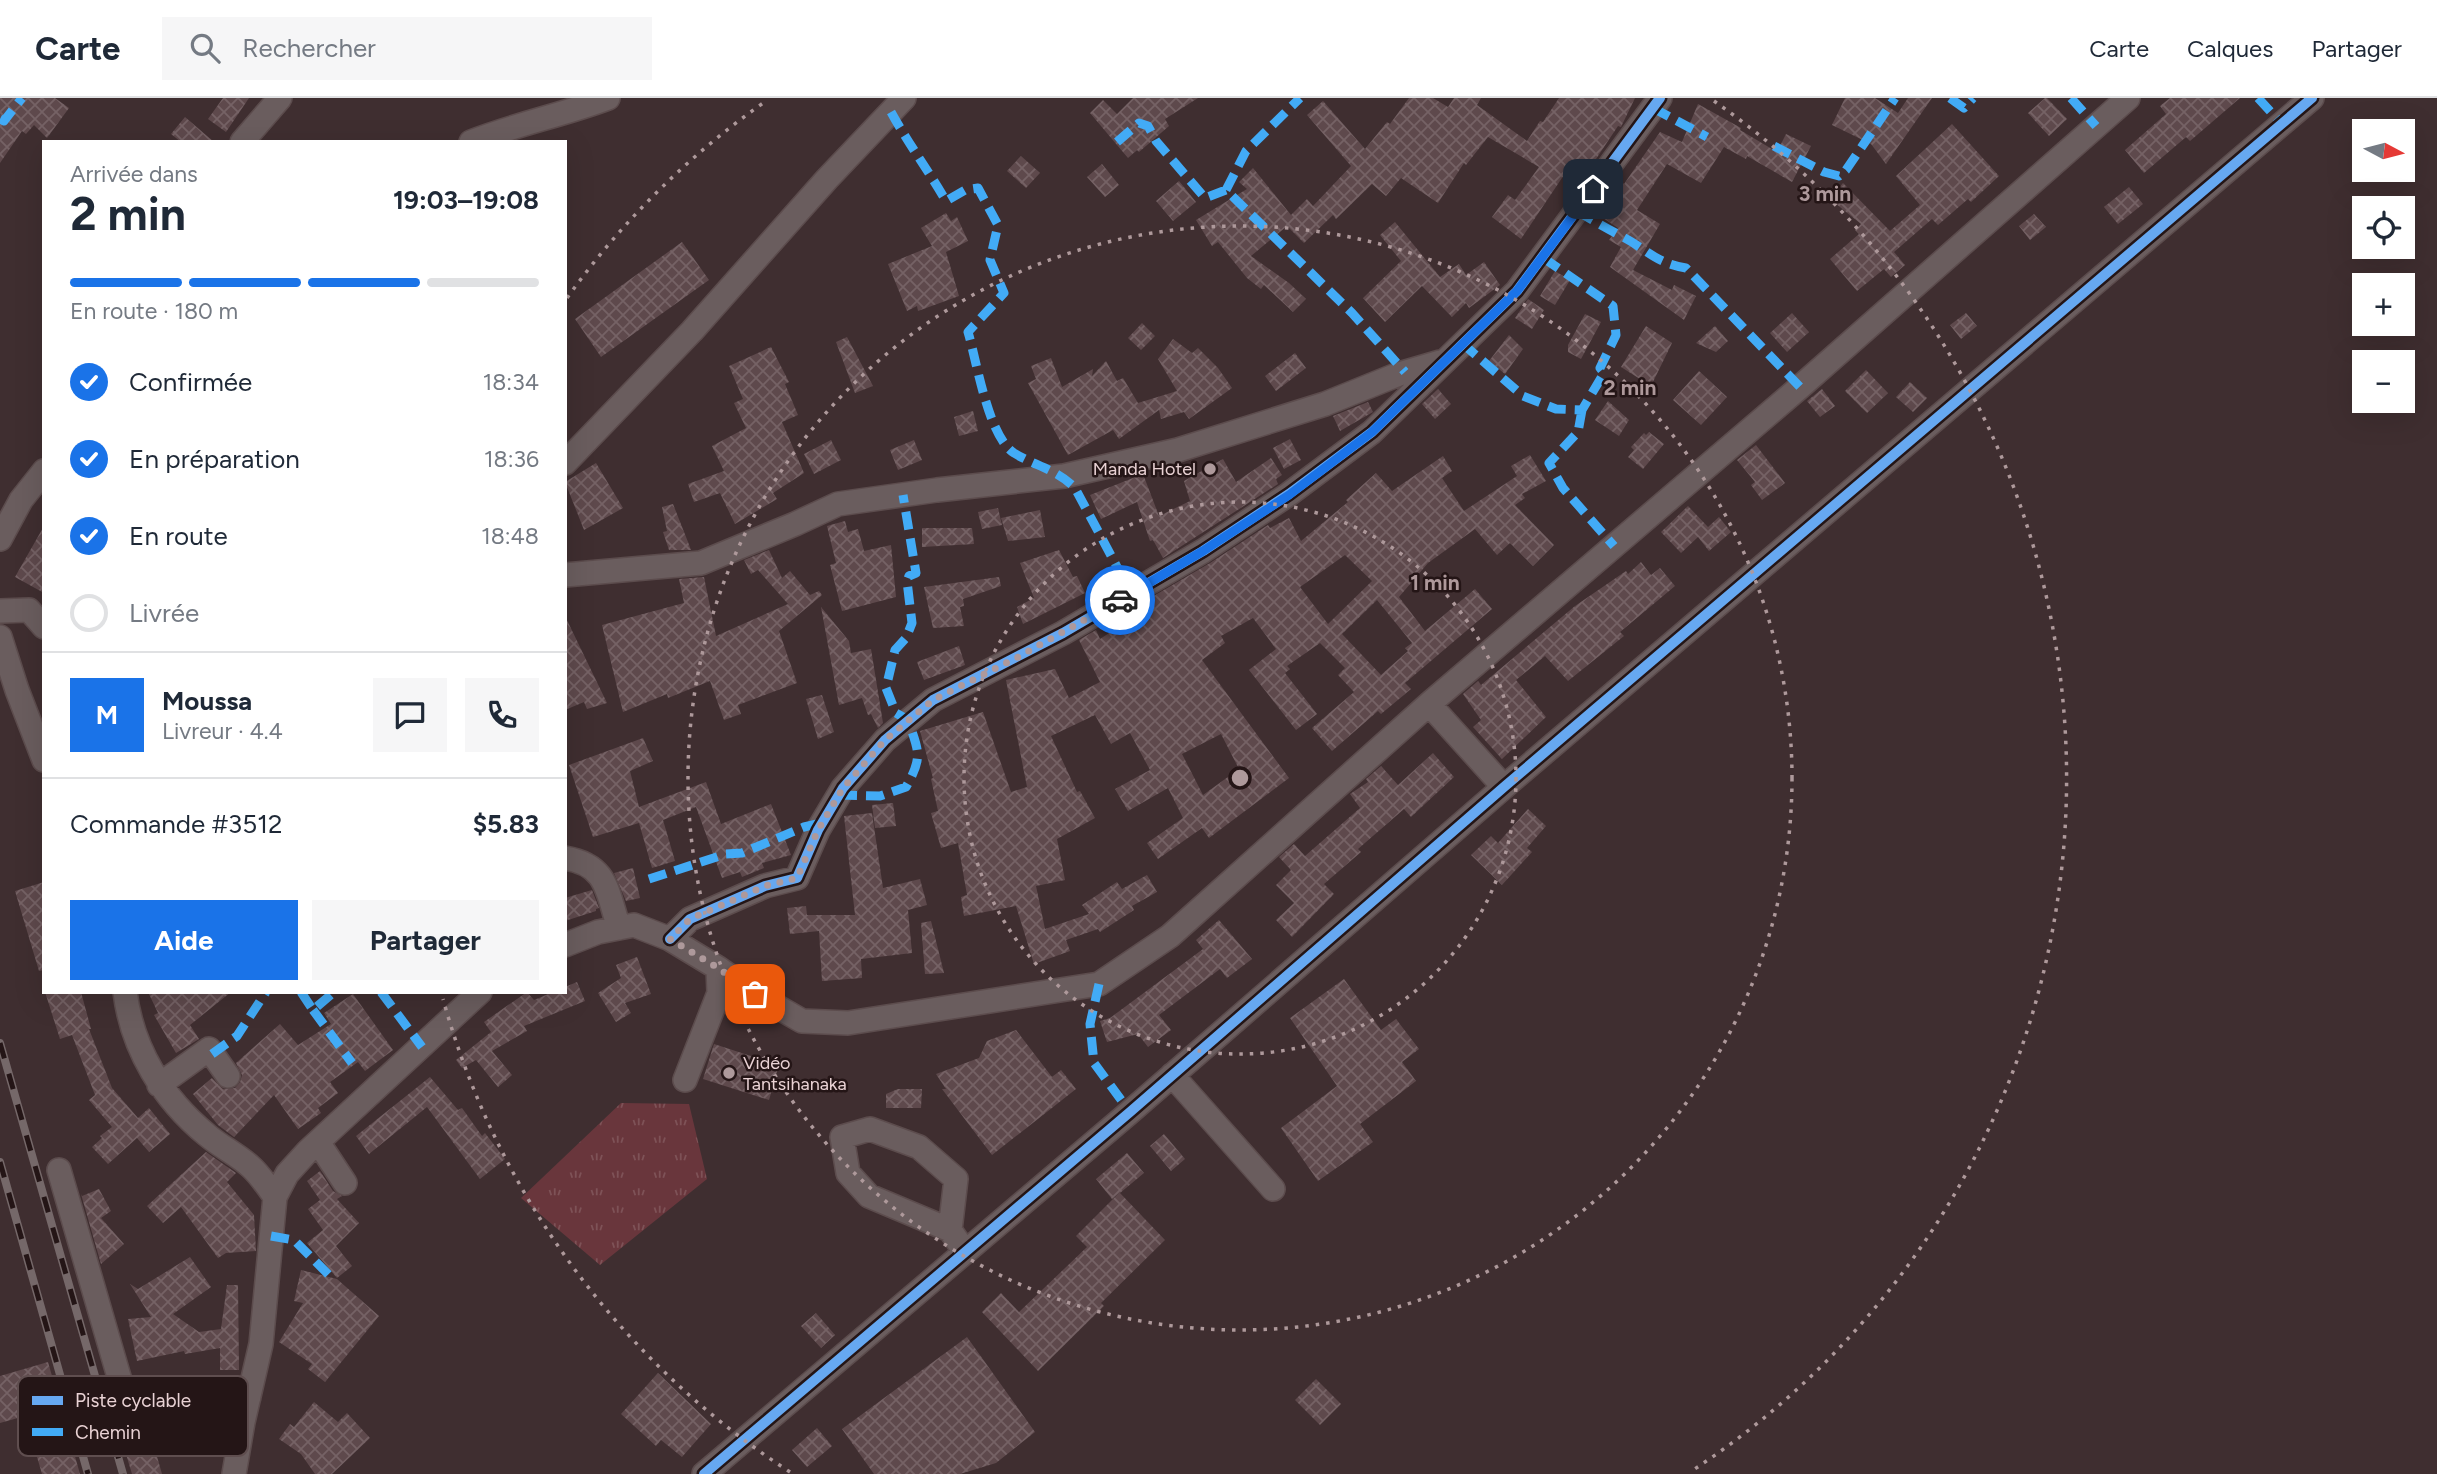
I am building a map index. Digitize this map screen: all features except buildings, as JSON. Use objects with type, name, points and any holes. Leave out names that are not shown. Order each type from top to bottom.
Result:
[{"type":"street","points":[[244,140],[280,98]]},
{"type":"street","points":[[476,140],[509,127],[583,108],[608,98]]},
{"type":"street","points":[[567,461],[692,331],[827,179],[904,98]]},
{"type":"street","points":[[670,939],[690,919],[765,886],[797,878],[818,830],[843,788],[885,740],[933,700],[1063,633],[1236,530],[1289,495],[1372,432],[1517,291],[1660,98]]},
{"type":"street","points":[[567,943],[598,932],[634,925],[670,939],[755,994],[803,1021],[848,1023],[1099,984],[1170,936],[1429,704],[1800,387],[2128,98]]},
{"type":"street","points":[[704,1474],[2312,98]]},
{"type":"street","points":[[567,575],[701,563],[838,503],[1063,476],[1178,450],[1314,407],[1399,374],[1443,361]]},
{"type":"street","points":[[0,540],[21,500],[42,474]]},
{"type":"street","points":[[0,611],[29,610],[42,625]]},
{"type":"street","points":[[0,637],[8,687],[42,756]]},
{"type":"street","points":[[1429,704],[1504,787]]},
{"type":"street","points":[[567,858],[586,863],[602,876],[620,928]]},
{"type":"street","points":[[685,1080],[719,993],[718,968]]},
{"type":"street","points":[[125,994],[128,1013],[143,1055],[159,1085],[206,1135],[252,1167],[275,1196]]},
{"type":"street","points":[[248,1401],[261,1344],[275,1196],[287,1174],[478,994]]},
{"type":"street","points":[[159,1085],[209,1049],[228,1076]]},
{"type":"street","points":[[1172,1075],[1273,1189]]},
{"type":"street","points":[[950,1230],[956,1179],[919,1147],[870,1129],[842,1137],[848,1173],[869,1196],[950,1230],[965,1252]]},
{"type":"street","points":[[318,1142],[345,1183]]},
{"type":"street","points":[[59,1170],[119,1376]]},
{"type":"street","points":[[234,1474],[237,1456]]},
{"type":"green space","points":[[621,1103],[689,1104],[707,1179],[600,1265],[521,1198]]},
{"type":"railway","points":[[0,1043],[95,1376]]},
{"type":"railway","points":[[0,1162],[60,1376]]},
{"type":"railway","points":[[83,1456],[88,1474]]},
{"type":"railway","points":[[118,1456],[123,1474]]},
{"type":"marked path","points":[[0,119],[4,121],[22,98]]},
{"type":"marked path","points":[[1226,190],[1246,151],[1300,98]]},
{"type":"marked path","points":[[1774,146],[1824,172],[1839,176],[1846,170],[1895,98]]},
{"type":"marked path","points":[[1950,98],[1964,108],[1973,98]]},
{"type":"marked path","points":[[2071,98],[2096,126]]},
{"type":"marked path","points":[[2258,98],[2282,124]]},
{"type":"marked path","points":[[1653,108],[1707,137]]},
{"type":"marked path","points":[[891,112],[946,201],[965,190],[978,188],[998,225],[990,260],[1004,293],[968,332],[990,415],[997,431],[1014,453],[1053,472],[1075,488],[1131,593]]},
{"type":"marked path","points":[[1117,142],[1139,123],[1148,126],[1156,141],[1205,198],[1226,190],[1352,313],[1405,372]]},
{"type":"marked path","points":[[1577,211],[1659,259],[1686,268],[1800,387]]},
{"type":"marked path","points":[[1462,343],[1523,396],[1556,409],[1582,410],[1604,373],[1600,368],[1616,335],[1613,306],[1542,257]]},
{"type":"marked path","points":[[1582,410],[1578,432],[1549,463],[1563,488],[1614,546]]},
{"type":"marked path","points":[[839,795],[880,796],[906,787],[917,761],[917,747],[908,720],[896,713],[886,688],[895,650],[906,638],[912,623],[907,581],[909,576],[916,573],[903,495]]},
{"type":"marked path","points":[[649,879],[726,854],[742,853],[804,827],[821,823]]},
{"type":"marked path","points":[[1099,984],[1090,1024],[1094,1063],[1130,1112]]},
{"type":"marked path","points":[[212,1054],[237,1036],[265,994]]},
{"type":"marked path","points":[[302,994],[313,1010],[332,994]]},
{"type":"marked path","points":[[382,994],[422,1047]]},
{"type":"marked path","points":[[313,1010],[352,1063]]},
{"type":"marked path","points":[[271,1236],[294,1240],[334,1280]]},
{"type":"cycle path","points":[[670,939],[690,919],[765,886],[797,878],[818,830],[843,788],[885,740],[933,700],[1063,633],[1203,551],[1289,494],[1372,432],[1517,291],[1660,98]]},
{"type":"cycle path","points":[[704,1474],[2312,98]]},
{"type":"way so far","points":[[755,994],[670,939],[690,919],[765,886],[797,878],[818,830],[843,788],[885,740],[933,700],[1063,633],[1120,600]]},
{"type":"place","name":"Manda Hotel","points":[[1210,469]]},
{"type":"place","name":"Vidéo Tantsihanaka","points":[[729,1073]]},
{"type":"route","points":[[1120,600],[1203,551],[1289,495],[1372,432],[1517,291],[1593,189]]}]
